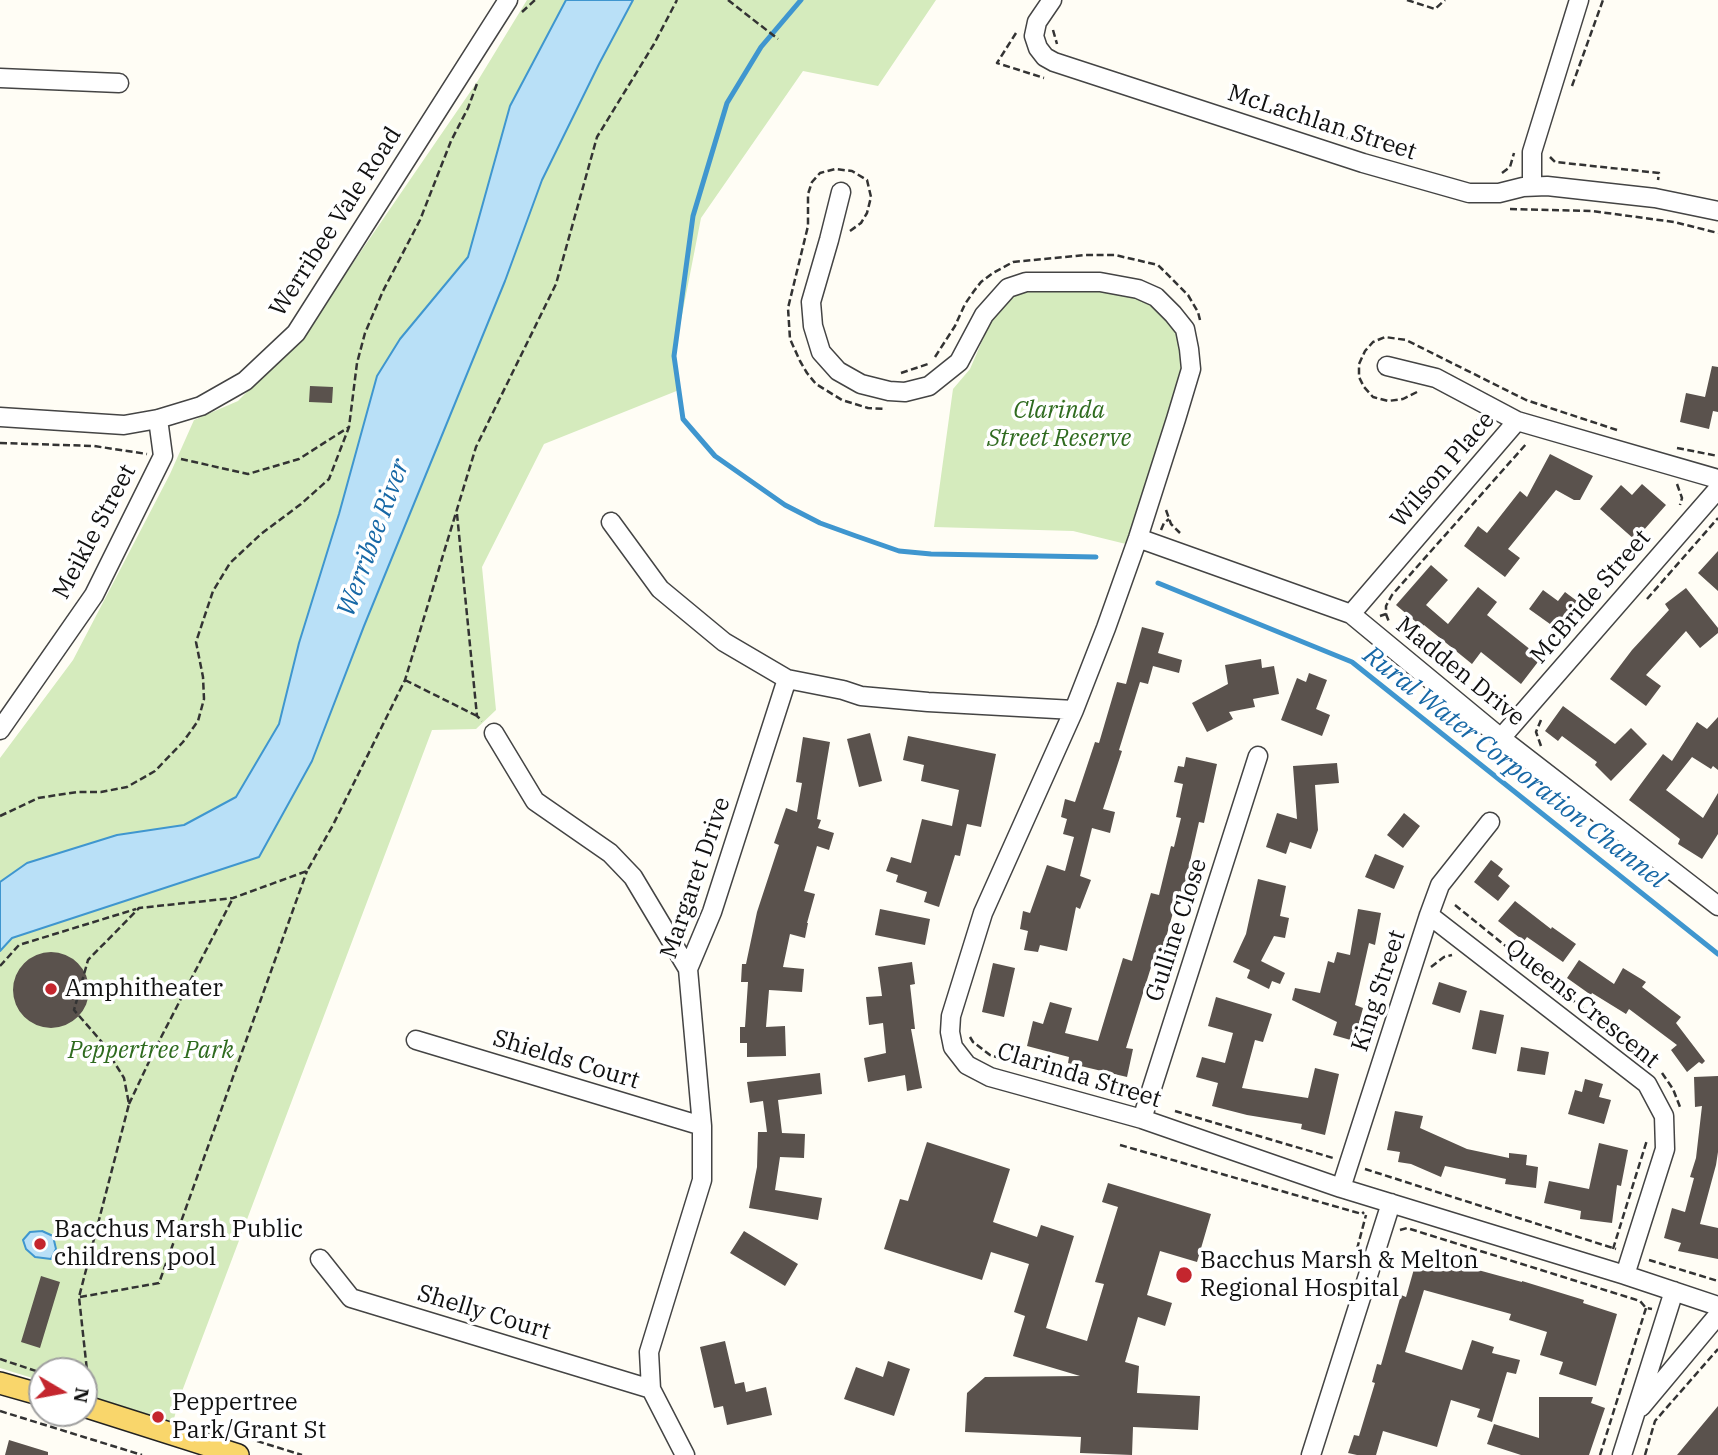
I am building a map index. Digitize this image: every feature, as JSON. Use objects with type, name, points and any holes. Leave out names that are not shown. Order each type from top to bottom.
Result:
[{"type":"main road","points":[[0,1383],[28,1391]]},
{"type":"main road","points":[[98,1411],[238,1455]]},
{"type":"street","name":"McLachlan Street","points":[[1052,0],[1037,22],[1034,36],[1038,48],[1045,57],[1054,62],[1350,159],[1469,193],[1499,193],[1523,187],[1548,186],[1655,198],[1718,211]]},
{"type":"street","points":[[1532,186],[1532,152],[1579,0]]},
{"type":"street","name":"Werribee Vale Road","points":[[0,417],[124,425],[158,419],[201,406],[245,381],[296,333],[514,7]]},
{"type":"street","points":[[0,78],[119,83]]},
{"type":"street","name":"Clarinda Street","points":[[841,192],[811,302],[813,326],[821,352],[838,371],[861,384],[905,392],[929,386],[959,362],[984,315],[1008,288],[1027,282],[1100,282],[1138,289],[1156,297],[1173,314],[1185,330],[1189,349],[1191,369],[1138,538],[1106,628],[1074,710],[983,912],[951,1016],[953,1047],[967,1065],[990,1077],[1144,1111],[1341,1188],[1718,1306]]},
{"type":"street","points":[[1387,366],[1436,378],[1517,421]]},
{"type":"street","name":"Meikle Street","points":[[0,730],[94,595],[163,456],[158,419]]},
{"type":"street","name":"Wilson Place","points":[[1354,611],[1517,421],[1718,479]]},
{"type":"street","name":"McBride Street","points":[[1502,738],[1718,489]]},
{"type":"street","points":[[611,522],[660,589],[724,642],[787,679],[861,696],[1074,710]]},
{"type":"street","name":"Madden Drive","points":[[1138,538],[1354,611],[1502,738],[1718,906]]},
{"type":"street","name":"Margaret Drive","points":[[685,1455],[651,1389],[649,1352],[702,1180],[702,1126],[688,969],[712,912],[787,679]]},
{"type":"street","points":[[494,733],[535,802],[610,853],[633,877],[688,969]]},
{"type":"street","name":"Gulline Close","points":[[1144,1111],[1258,756]]},
{"type":"street","name":"King Street","points":[[1341,1188],[1440,885],[1490,822]]},
{"type":"street","name":"Queens Crescent","points":[[1429,915],[1647,1084],[1664,1116],[1665,1149],[1625,1275]]},
{"type":"street","name":"Shields Court","points":[[416,1041],[702,1126]]},
{"type":"street","points":[[1311,1455],[1391,1203]]},
{"type":"street","name":"Shelly Court","points":[[320,1259],[351,1298],[651,1389]]},
{"type":"street","points":[[1622,1455],[1674,1291]]},
{"type":"street","points":[[1634,1415],[1718,1315]]},
{"type":"path","points":[[514,7],[535,0]]},
{"type":"path","points":[[79,1297],[159,1283],[307,871],[333,825],[405,680],[476,447],[556,284],[597,137],[654,44],[677,0]]},
{"type":"path","points":[[728,0],[778,39]]},
{"type":"path","points":[[1407,0],[1435,9],[1446,0]]},
{"type":"path","points":[[1569,96],[1602,0]]},
{"type":"path","points":[[1053,29],[1058,48]]},
{"type":"path","points":[[0,816],[38,798],[127,788],[155,772],[198,721],[204,699],[196,642],[213,592],[230,563],[329,479],[349,427],[357,363],[365,333],[383,291],[420,220],[480,76]]},
{"type":"path","points":[[1326,131],[1390,151]]},
{"type":"path","points":[[1499,176],[1510,167],[1516,147]]},
{"type":"path","points":[[1548,156],[1555,162],[1659,173],[1655,198]]},
{"type":"path","points":[[851,230],[861,223],[867,213],[871,197],[867,180],[852,171],[835,169],[820,173],[812,182],[808,194],[808,226],[788,308],[790,339],[807,373],[817,384],[842,400],[868,408],[889,410]]},
{"type":"path","points":[[892,376],[932,362],[955,326],[965,304],[981,282],[1013,262],[1115,255],[1158,265],[1188,295],[1198,312],[1200,323]]},
{"type":"path","points":[[1426,390],[1413,393],[1404,399],[1388,401],[1373,397],[1359,377],[1359,363],[1364,351],[1373,342],[1385,337],[1406,340],[1526,400],[1630,435]]},
{"type":"path","points":[[1475,415],[1480,437]]},
{"type":"path","points":[[1397,629],[1388,621],[1386,614],[1386,606],[1392,595],[1531,440]]},
{"type":"path","points":[[1669,446],[1718,456]]},
{"type":"path","points":[[1677,484],[1682,498],[1680,508]]},
{"type":"path","points":[[1165,504],[1169,519],[1179,533],[1185,535]]},
{"type":"path","points":[[457,510],[477,716]]},
{"type":"path","points":[[1647,598],[1718,518]]},
{"type":"path","points":[[1156,544],[1164,523],[1169,519]]},
{"type":"path","points":[[1354,611],[1373,618],[1386,614]]},
{"type":"path","points":[[405,680],[477,716],[494,733]]},
{"type":"path","points":[[1484,703],[1494,707],[1510,706]]},
{"type":"path","points":[[1538,740],[1536,732],[1542,719]]},
{"type":"path","points":[[0,966],[19,945],[139,908],[233,898],[307,871]]},
{"type":"path","points":[[84,1357],[79,1297],[130,1104],[155,1049],[233,898]]},
{"type":"path","points":[[130,1104],[124,1078],[101,1041],[75,1010],[88,960],[139,908]]},
{"type":"path","points":[[1429,968],[1444,957],[1453,955]]},
{"type":"path","points":[[968,1033],[973,1042],[990,1055],[1085,1084]]},
{"type":"path","points":[[1144,1111],[1349,1163],[1718,1281]]},
{"type":"path","points":[[1613,1249],[1648,1135]]},
{"type":"path","points":[[1120,1145],[1362,1214],[1368,1208],[1384,1225],[1399,1230],[1407,1228],[1472,1248],[1640,1301],[1646,1308],[1666,1313]]},
{"type":"path","points":[[1600,1455],[1646,1308]]},
{"type":"path","points":[[1645,1455],[1655,1422],[1718,1349]]},
{"type":"path","points":[[0,1359],[28,1368]]},
{"type":"path","points":[[0,1411],[142,1455]]},
{"type":"green space","points":[[527,0],[566,0],[510,106],[468,257],[400,339],[339,514],[299,643],[279,724],[236,797],[184,825],[117,835],[27,863],[0,882],[0,758],[73,660],[170,474],[194,420],[238,401],[307,330],[477,82]]},
{"type":"green space","name":"Peppertree Park","points":[[633,0],[936,0],[878,86],[803,71],[701,218],[674,356],[679,390],[544,444],[482,567],[496,710],[476,729],[432,730],[181,1394],[173,1422],[98,1398],[98,1357],[28,1357],[28,1377],[0,1368],[0,951],[12,938],[259,857],[315,753],[505,281],[542,180]]},
{"type":"green space","name":"Clarinda Street Reserve","points":[[1099,290],[1134,295],[1151,301],[1176,333],[1186,370],[1130,545],[1073,531],[934,527],[953,389],[970,369],[992,318],[1013,296],[1029,291]]},
{"type":"water","name":"Werribee River","points":[[566,0],[633,0],[542,180],[505,281],[364,626],[312,761],[259,857],[12,938],[0,951],[0,882],[27,863],[117,835],[184,825],[236,797],[279,724],[299,643],[339,514],[377,376],[400,339],[468,257],[510,106]]},
{"type":"water","name":"Bacchus Marsh Public childrens pool","points":[[42,1231],[53,1236],[56,1249],[51,1259],[35,1257],[26,1249],[23,1240],[30,1232]]},
{"type":"building","points":[[1712,366],[1718,367],[1718,412],[1713,411],[1709,429],[1680,422],[1686,393],[1705,397]]},
{"type":"building","points":[[310,386],[333,387],[332,403],[309,402]]},
{"type":"building","points":[[1550,454],[1593,476],[1580,500],[1574,500],[1556,490],[1508,549],[1520,558],[1505,577],[1464,546],[1478,526],[1487,533],[1520,491],[1527,497]]},
{"type":"building","points":[[1642,484],[1666,505],[1635,540],[1600,509],[1621,485],[1632,495]]},
{"type":"building","points":[[1718,551],[1718,591],[1698,573]]},
{"type":"building","points":[[1431,565],[1448,580],[1426,605],[1448,624],[1478,587],[1497,602],[1487,615],[1541,658],[1521,684],[1481,652],[1472,664],[1396,605]]},
{"type":"building","points":[[1686,588],[1718,628],[1718,633],[1700,648],[1686,631],[1646,675],[1661,686],[1646,706],[1610,679],[1632,650],[1669,610],[1665,604]]},
{"type":"building","points":[[1543,590],[1558,601],[1565,592],[1577,601],[1557,629],[1529,609]]},
{"type":"building","points":[[1142,627],[1164,633],[1158,653],[1182,660],[1179,673],[1153,666],[1148,684],[1140,682],[1103,809],[1115,812],[1110,833],[1092,828],[1080,876],[1091,880],[1080,909],[1076,907],[1067,951],[1040,945],[1038,952],[1024,950],[1028,931],[1020,929],[1023,911],[1030,913],[1047,865],[1065,871],[1074,837],[1063,834],[1067,819],[1061,817],[1065,799],[1075,802],[1095,742],[1099,743],[1117,682],[1126,684]]},
{"type":"building","points":[[1261,659],[1262,668],[1274,666],[1279,694],[1253,699],[1255,707],[1229,712],[1233,719],[1207,732],[1192,703],[1228,684],[1225,665]]},
{"type":"building","points":[[1309,673],[1327,680],[1316,709],[1330,715],[1322,736],[1281,720],[1297,678],[1306,682]]},
{"type":"building","points":[[1563,706],[1615,744],[1631,728],[1647,744],[1611,781],[1595,765],[1597,762],[1562,736],[1558,741],[1545,731]]},
{"type":"building","points":[[1718,717],[1718,770],[1713,766],[1711,769],[1692,757],[1666,790],[1703,818],[1718,793],[1718,834],[1702,859],[1678,844],[1680,839],[1629,800],[1663,754],[1672,761],[1697,722],[1707,729]]},
{"type":"building","points":[[870,733],[882,781],[859,787],[847,739]]},
{"type":"building","points":[[908,736],[996,754],[981,827],[967,824],[960,856],[955,855],[939,907],[924,902],[927,892],[896,882],[898,875],[886,871],[891,857],[911,863],[922,819],[952,826],[959,790],[921,781],[924,765],[903,760]]},
{"type":"building","points":[[803,737],[830,742],[817,819],[821,820],[818,828],[834,833],[829,850],[817,846],[804,891],[815,894],[805,938],[790,934],[783,967],[804,969],[802,992],[769,990],[766,1027],[785,1026],[786,1056],[747,1057],[747,1043],[740,1043],[740,1027],[745,1027],[748,982],[741,982],[742,964],[746,964],[757,912],[779,845],[774,843],[786,808],[797,812],[802,783],[796,782]]},
{"type":"building","points":[[1186,757],[1217,764],[1204,823],[1199,822],[1183,892],[1179,891],[1162,952],[1156,951],[1126,1048],[1133,1049],[1127,1077],[1068,1063],[1069,1057],[1027,1046],[1033,1021],[1043,1024],[1050,1002],[1072,1008],[1065,1033],[1098,1041],[1123,958],[1132,961],[1151,893],[1159,895],[1171,846],[1174,847],[1181,818],[1176,817],[1183,784],[1174,782],[1178,766],[1184,767]]},
{"type":"building","points":[[1337,763],[1339,783],[1315,785],[1318,830],[1311,849],[1290,842],[1286,854],[1266,847],[1277,813],[1297,819],[1293,766]]},
{"type":"building","points":[[1404,813],[1420,826],[1403,848],[1387,835]]},
{"type":"building","points":[[1375,854],[1404,866],[1394,889],[1365,877]]},
{"type":"building","points":[[1491,860],[1503,869],[1498,876],[1510,886],[1498,901],[1474,882]]},
{"type":"building","points":[[1258,879],[1286,886],[1280,916],[1289,918],[1285,938],[1274,936],[1261,961],[1285,973],[1280,984],[1272,981],[1269,989],[1247,978],[1250,970],[1233,962],[1246,934]]},
{"type":"building","points":[[1515,901],[1551,929],[1552,927],[1576,944],[1563,962],[1527,937],[1524,941],[1498,921]]},
{"type":"building","points":[[880,909],[930,919],[925,945],[875,935]]},
{"type":"building","points":[[1358,909],[1381,913],[1375,945],[1369,943],[1355,1005],[1363,1008],[1354,1041],[1333,1035],[1337,1022],[1292,1000],[1295,988],[1320,993],[1328,961],[1334,963],[1337,952],[1350,955]]},
{"type":"building","name":"Amphitheater","points":[[51,952],[65,955],[78,963],[86,976],[89,990],[86,1004],[78,1017],[65,1025],[51,1028],[37,1025],[24,1017],[16,1004],[13,990],[16,976],[24,963],[37,955]]},
{"type":"building","points":[[1579,960],[1614,984],[1623,968],[1646,982],[1642,987],[1681,1017],[1676,1023],[1705,1061],[1702,1064],[1699,1062],[1687,1072],[1671,1050],[1677,1045],[1629,1009],[1626,1014],[1567,978]]},
{"type":"building","points":[[912,962],[915,984],[910,985],[915,1029],[911,1029],[922,1088],[907,1091],[905,1075],[868,1082],[864,1058],[886,1053],[883,1023],[869,1025],[866,997],[882,996],[878,967]]},
{"type":"building","points":[[993,963],[1015,968],[1004,1017],[982,1012]]},
{"type":"building","points":[[1439,982],[1467,991],[1460,1013],[1432,1004]]},
{"type":"building","points":[[1216,997],[1272,1014],[1263,1042],[1255,1040],[1242,1088],[1308,1098],[1315,1068],[1339,1074],[1325,1135],[1301,1129],[1302,1124],[1212,1106],[1218,1083],[1196,1077],[1202,1057],[1225,1063],[1233,1033],[1208,1026]]},
{"type":"building","points":[[1480,1010],[1504,1015],[1496,1054],[1472,1049]]},
{"type":"building","points":[[1521,1047],[1549,1052],[1545,1075],[1517,1071]]},
{"type":"building","points":[[820,1073],[822,1094],[778,1100],[782,1133],[805,1134],[804,1158],[780,1157],[775,1190],[822,1198],[818,1220],[749,1208],[757,1167],[758,1132],[767,1132],[763,1101],[750,1103],[747,1082]]},
{"type":"building","points":[[1718,1076],[1718,1152],[1700,1224],[1718,1228],[1718,1259],[1678,1251],[1681,1243],[1664,1238],[1672,1208],[1685,1212],[1694,1178],[1690,1177],[1696,1158],[1702,1106],[1695,1107],[1694,1077]]},
{"type":"building","points":[[1585,1079],[1603,1084],[1599,1097],[1611,1100],[1604,1124],[1568,1114],[1575,1090],[1582,1092]]},
{"type":"building","points":[[1395,1111],[1423,1116],[1420,1128],[1467,1149],[1509,1158],[1509,1153],[1527,1155],[1526,1165],[1538,1167],[1536,1188],[1505,1184],[1506,1179],[1445,1166],[1441,1177],[1411,1164],[1398,1162],[1400,1152],[1387,1150]]},
{"type":"building","points":[[927,1142],[1010,1169],[993,1222],[1037,1237],[1041,1225],[1074,1236],[1046,1328],[1087,1341],[1104,1284],[1095,1282],[1118,1207],[1102,1202],[1108,1183],[1211,1214],[1197,1262],[1160,1251],[1147,1295],[1172,1303],[1165,1326],[1138,1317],[1125,1362],[1139,1366],[1137,1393],[1200,1396],[1198,1430],[1133,1427],[1132,1455],[1080,1453],[1081,1437],[965,1432],[967,1393],[985,1377],[1080,1376],[1013,1356],[1025,1316],[1014,1312],[1029,1264],[991,1252],[982,1280],[884,1249],[900,1199],[908,1201]]},
{"type":"building","points":[[1599,1143],[1628,1150],[1621,1186],[1617,1185],[1612,1223],[1580,1219],[1581,1211],[1544,1203],[1549,1181],[1589,1189]]},
{"type":"building","points":[[744,1231],[798,1264],[785,1286],[730,1253]]},
{"type":"building","points":[[1418,1255],[1522,1281],[1584,1300],[1583,1303],[1617,1314],[1596,1386],[1559,1374],[1563,1362],[1540,1355],[1547,1332],[1509,1320],[1511,1314],[1424,1290],[1405,1352],[1462,1370],[1472,1340],[1494,1347],[1492,1353],[1520,1360],[1516,1374],[1507,1372],[1492,1422],[1477,1417],[1480,1409],[1451,1400],[1437,1447],[1383,1431],[1376,1455],[1348,1453],[1354,1435],[1359,1436],[1375,1383],[1372,1382],[1377,1364],[1381,1365],[1401,1295],[1406,1297]]},
{"type":"building","points":[[41,1276],[60,1282],[40,1348],[21,1342]]},
{"type":"building","points":[[725,1341],[735,1384],[744,1382],[746,1392],[766,1387],[772,1415],[727,1425],[723,1406],[714,1408],[700,1347]]},
{"type":"building","points":[[888,1361],[910,1369],[894,1416],[844,1399],[856,1367],[883,1377]]},
{"type":"building","points":[[1539,1397],[1593,1397],[1591,1403],[1605,1408],[1589,1455],[1521,1455],[1487,1444],[1494,1424],[1539,1438]]},
{"type":"building","points":[[1718,1406],[1718,1455],[1677,1455]]},
{"type":"building","points":[[9,1440],[48,1452],[48,1455],[5,1455]]},
{"type":"waterway","name":"Rural Water Corporation Channel","points":[[801,0],[761,47],[727,103],[693,216],[674,356],[683,419],[715,456],[785,505],[820,523],[899,551],[1096,557]]},
{"type":"waterway","name":"Rural Water Corporation Channel","points":[[1158,583],[1352,662],[1718,954]]},
{"type":"place","name":"Amphitheater","points":[[51,989]]},
{"type":"place","name":"Bacchus Marsh Public childrens pool","points":[[40,1244]]},
{"type":"place","name":"Bacchus Marsh & Melton Regional Hospital","points":[[1184,1275]]},
{"type":"place","name":"Peppertree Park/Grant St","points":[[158,1417]]}]
